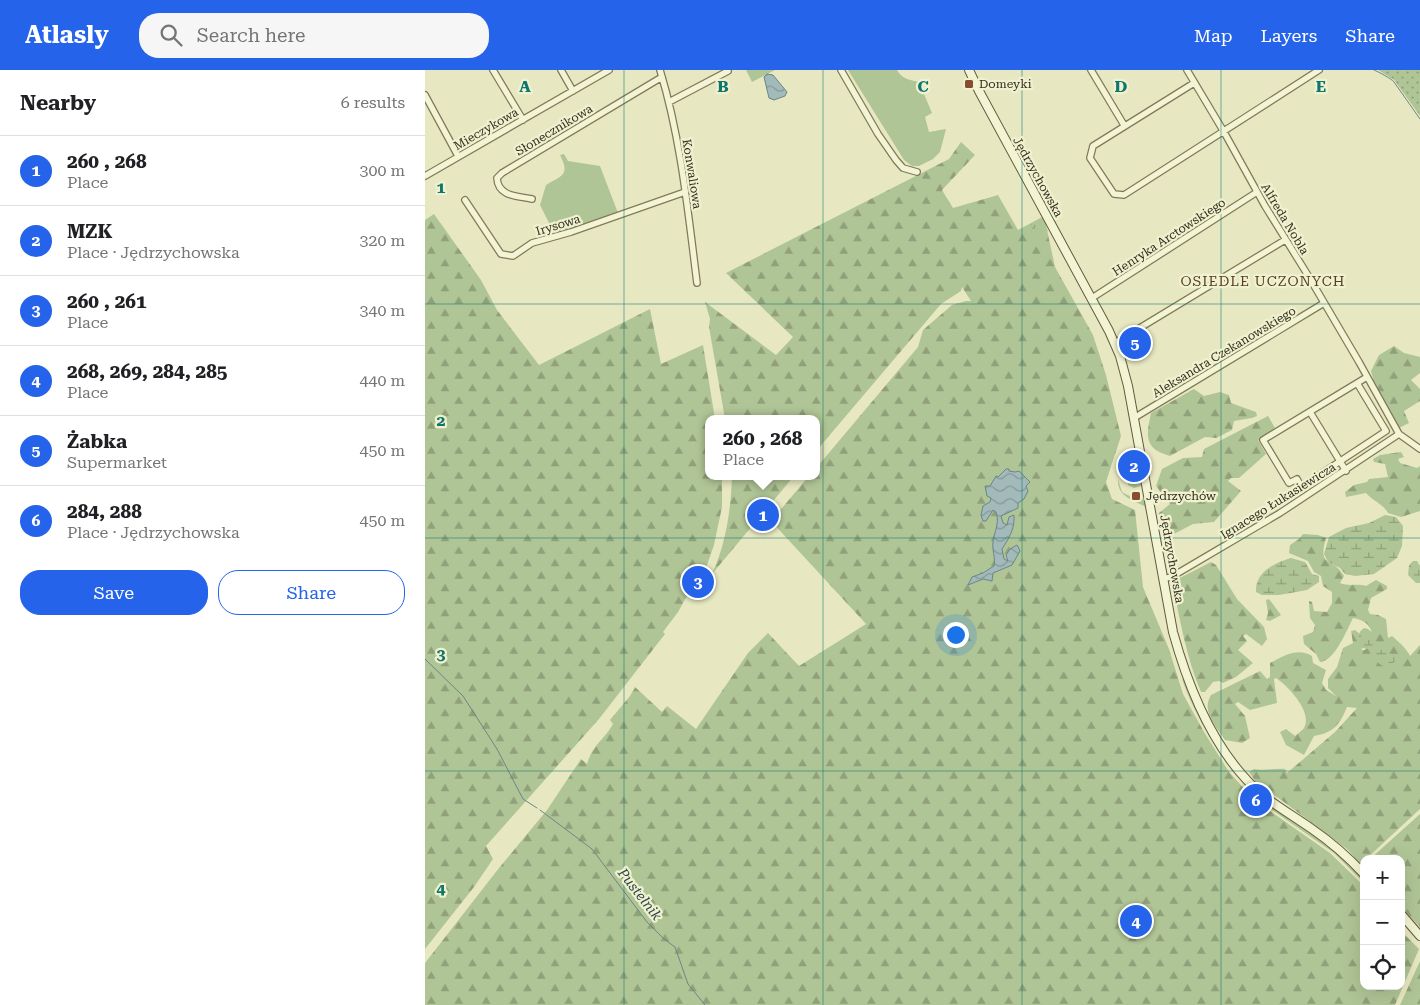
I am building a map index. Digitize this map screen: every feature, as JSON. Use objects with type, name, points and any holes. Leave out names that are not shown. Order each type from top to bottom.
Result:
[{"type":"main road","name":"Jędrzychowska","points":[[969,70],[983,100],[1115,343],[1125,374],[1134,418],[1173,632],[1193,692],[1229,756],[1253,786],[1264,796],[1328,841],[1360,870]]},
{"type":"main road","points":[[1405,919],[1420,936]]},
{"type":"street","points":[[493,70],[523,120]]},
{"type":"street","points":[[561,70],[573,90]]},
{"type":"street","name":"Mieczykowa","points":[[425,176],[609,70]]},
{"type":"street","name":"Konwaliowa","points":[[660,70],[669,102],[685,192],[697,283]]},
{"type":"street","points":[[841,70],[878,134],[896,160],[903,168],[917,172]]},
{"type":"street","points":[[1091,70],[1124,125]]},
{"type":"street","name":"Alfreda Nobla","points":[[1187,70],[1399,434],[1420,449]]},
{"type":"street","points":[[1194,82],[1093,146],[1090,158],[1114,194],[1124,195],[1319,70]]},
{"type":"street","points":[[669,102],[728,71]]},
{"type":"street","name":"Słonecznikowa","points":[[532,199],[505,194],[497,185],[497,178],[502,173],[662,77]]},
{"type":"street","points":[[425,95],[459,156]]},
{"type":"street","name":"Irysowa","points":[[465,200],[501,254],[513,256],[532,243],[571,232],[685,192]]},
{"type":"street","name":"Henryka Arctowskiego","points":[[1092,298],[1257,192]]},
{"type":"street","points":[[1115,343],[1285,240]]},
{"type":"street","name":"Aleksandra Czekanowskiego","points":[[1134,418],[1324,303]]},
{"type":"street","points":[[1125,338],[1129,345]]},
{"type":"street","points":[[1357,383],[1386,431],[1301,487],[1297,479],[1289,484],[1263,440],[1310,412],[1357,383],[1367,377]]},
{"type":"street","points":[[1310,412],[1346,471]]},
{"type":"street","name":"Ignacego Łukasiewicza","points":[[1164,579],[1173,576],[1272,518],[1346,471],[1399,434]]},
{"type":"green space","points":[[746,70],[775,70],[752,82]]},
{"type":"green space","points":[[848,70],[897,70],[909,80],[919,82],[932,113],[925,117],[929,132],[946,129],[940,152],[933,159],[919,166],[912,166],[904,160]]},
{"type":"green space","points":[[1378,70],[1420,70],[1420,116],[1394,80]]},
{"type":"green space","points":[[961,142],[975,155],[942,190],[953,208],[998,195],[1018,230],[1044,216],[1055,267],[1093,335],[1106,375],[1121,436],[1106,482],[1112,499],[1135,510],[1143,587],[1169,649],[1183,694],[1229,772],[1249,794],[1330,853],[1360,882],[1360,990],[1401,990],[1395,1005],[425,1005],[425,963],[547,810],[581,759],[587,764],[595,747],[613,724],[610,720],[635,687],[662,712],[667,706],[696,729],[748,653],[768,633],[799,666],[866,624],[771,521],[806,480],[820,480],[820,463],[918,347],[923,330],[952,305],[971,301],[962,287],[961,291],[941,304],[820,446],[820,415],[724,415],[709,327],[710,319],[705,302],[776,355],[793,337],[726,273],[949,159]]},
{"type":"green space","points":[[564,154],[568,161],[600,166],[618,213],[559,233],[550,225],[540,205],[546,185],[563,174],[564,167],[560,155]]},
{"type":"green space","points":[[434,214],[481,280],[497,310],[539,365],[650,309],[661,364],[703,345],[714,415],[705,415],[705,480],[722,480],[722,507],[714,545],[699,583],[691,589],[678,612],[663,632],[665,634],[599,719],[486,846],[493,859],[474,887],[425,949],[425,220]]},
{"type":"green space","points":[[1041,218],[1048,231],[1038,236],[1031,224]]},
{"type":"green space","points":[[1394,346],[1404,353],[1420,357],[1420,373],[1411,380],[1420,389],[1420,401],[1404,411],[1409,423],[1399,428],[1374,382],[1371,371],[1379,355]]},
{"type":"green space","points":[[1194,389],[1204,396],[1220,392],[1229,395],[1231,403],[1256,412],[1257,416],[1234,421],[1232,430],[1216,438],[1205,437],[1170,456],[1155,450],[1149,441],[1148,435],[1151,413]]},
{"type":"green space","points":[[1268,416],[1275,428],[1258,440],[1266,454],[1239,478],[1231,478],[1228,481],[1241,491],[1214,522],[1193,524],[1172,535],[1164,534],[1159,513],[1170,504],[1156,486],[1162,469],[1183,458],[1202,457],[1204,449]]},
{"type":"green space","points":[[1401,452],[1404,457],[1398,459],[1400,463],[1417,468],[1420,466],[1420,511],[1401,517],[1388,513],[1366,493],[1346,497],[1345,492],[1354,485],[1367,482],[1369,479],[1388,477],[1385,464],[1374,462],[1373,459],[1380,455]]},
{"type":"green space","points":[[1137,457],[1143,483],[1141,486],[1134,488],[1128,485],[1127,478],[1130,471],[1135,472],[1137,463],[1133,461]]},
{"type":"green space","points":[[1118,479],[1122,492],[1146,501],[1160,570],[1157,570],[1146,508],[1122,493],[1118,485]]},
{"type":"green space","points":[[732,480],[791,480],[712,574],[721,551]]},
{"type":"green space","points":[[1385,515],[1396,517],[1403,526],[1402,546],[1397,558],[1374,574],[1355,576],[1345,574],[1340,568],[1328,562],[1324,554],[1329,537],[1346,528],[1369,523]]},
{"type":"green space","points":[[1303,534],[1318,535],[1326,538],[1323,554],[1327,561],[1340,570],[1344,576],[1340,583],[1366,586],[1376,580],[1387,586],[1387,589],[1371,598],[1368,610],[1370,614],[1386,619],[1388,638],[1392,636],[1405,648],[1410,656],[1420,645],[1420,809],[1370,855],[1360,855],[1360,863],[1339,843],[1269,791],[1258,785],[1249,772],[1254,769],[1285,769],[1287,773],[1335,732],[1357,708],[1347,707],[1335,727],[1327,733],[1314,736],[1304,755],[1286,745],[1280,732],[1286,729],[1295,736],[1304,728],[1306,722],[1298,700],[1276,678],[1274,679],[1277,703],[1250,710],[1238,702],[1235,704],[1245,716],[1250,738],[1242,743],[1225,740],[1209,713],[1208,701],[1211,695],[1260,671],[1267,679],[1270,677],[1270,663],[1285,655],[1296,652],[1307,653],[1312,656],[1313,663],[1326,670],[1322,683],[1326,690],[1336,696],[1328,688],[1328,679],[1337,667],[1343,648],[1353,643],[1351,631],[1355,630],[1360,634],[1362,650],[1365,650],[1369,645],[1372,635],[1369,626],[1365,622],[1353,618],[1340,644],[1325,661],[1320,662],[1316,654],[1304,644],[1303,636],[1313,632],[1315,625],[1310,618],[1309,601],[1312,602],[1314,611],[1327,612],[1332,603],[1332,592],[1323,586],[1321,576],[1314,572],[1308,561],[1289,553],[1290,545]]},
{"type":"green space","points":[[1291,558],[1305,562],[1312,574],[1319,576],[1319,582],[1307,590],[1279,595],[1262,595],[1256,592],[1259,579],[1267,569]]},
{"type":"green space","points":[[1413,561],[1417,561],[1420,566],[1420,583],[1416,583],[1408,575],[1409,565]]},
{"type":"green space","points":[[1211,562],[1216,565],[1237,599],[1264,627],[1267,639],[1262,646],[1246,634],[1243,636],[1247,641],[1238,650],[1253,663],[1236,677],[1223,683],[1219,681],[1213,682],[1205,692],[1201,692],[1187,652],[1172,582]]},
{"type":"green space","points":[[1269,599],[1281,615],[1270,621],[1266,620],[1268,613],[1266,600]]},
{"type":"green space","points":[[1364,628],[1374,634],[1375,643],[1368,649],[1361,648],[1359,635]]},
{"type":"green space","points":[[1384,650],[1397,657],[1398,660],[1390,668],[1384,667],[1373,656],[1374,652]]},
{"type":"green space","points":[[1182,679],[1185,680],[1196,705],[1259,798],[1235,773],[1214,743],[1195,711]]},
{"type":"green space","points":[[1264,800],[1326,842],[1360,873],[1360,879],[1334,853],[1263,802]]},
{"type":"green space","points":[[1420,814],[1420,927],[1405,911],[1405,855],[1374,855]]},
{"type":"green space","points":[[1405,935],[1419,949],[1405,982]]},
{"type":"green space","points":[[1420,961],[1420,1005],[1400,1005]]},
{"type":"water","points":[[767,74],[773,75],[787,92],[785,96],[774,100],[769,98],[764,77]]},
{"type":"water","points":[[1006,469],[1015,472],[1019,471],[1030,482],[1026,486],[1028,491],[1024,499],[1018,503],[1018,508],[1001,516],[1003,523],[1007,525],[1009,517],[1014,515],[1012,529],[1002,549],[1004,559],[1008,561],[1006,555],[1010,549],[1017,545],[1020,551],[1012,565],[993,573],[992,581],[983,579],[968,585],[972,577],[994,566],[993,540],[997,526],[996,512],[993,510],[986,521],[983,521],[981,515],[983,506],[990,502],[991,498],[987,496],[985,486],[990,486],[996,476],[998,477]]},
{"type":"waterway","points":[[1374,70],[1394,82],[1420,119]]},
{"type":"waterway","name":"Pustelnik","points":[[425,659],[463,696],[497,749],[523,799],[537,808]]},
{"type":"waterway","name":"Pustelnik","points":[[540,810],[592,849],[647,922],[675,947],[688,984],[705,1005]]},
{"type":"place","name":"Domeyki","points":[[969,84]]},
{"type":"place","name":"Żabka","points":[[1135,343]]},
{"type":"place","name":"MZK","points":[[1134,466]]},
{"type":"place","name":"Jędrzychów","points":[[1136,496]]},
{"type":"place","name":"260 , 268","points":[[763,515]]},
{"type":"place","name":"260 , 261","points":[[698,582]]},
{"type":"place","name":"284, 288","points":[[1256,800]]},
{"type":"place","name":"268, 269, 284, 285","points":[[1136,921]]},
{"type":"district","name":"OSIEDLE UCZONYCH","points":[[1263,281]]}]
